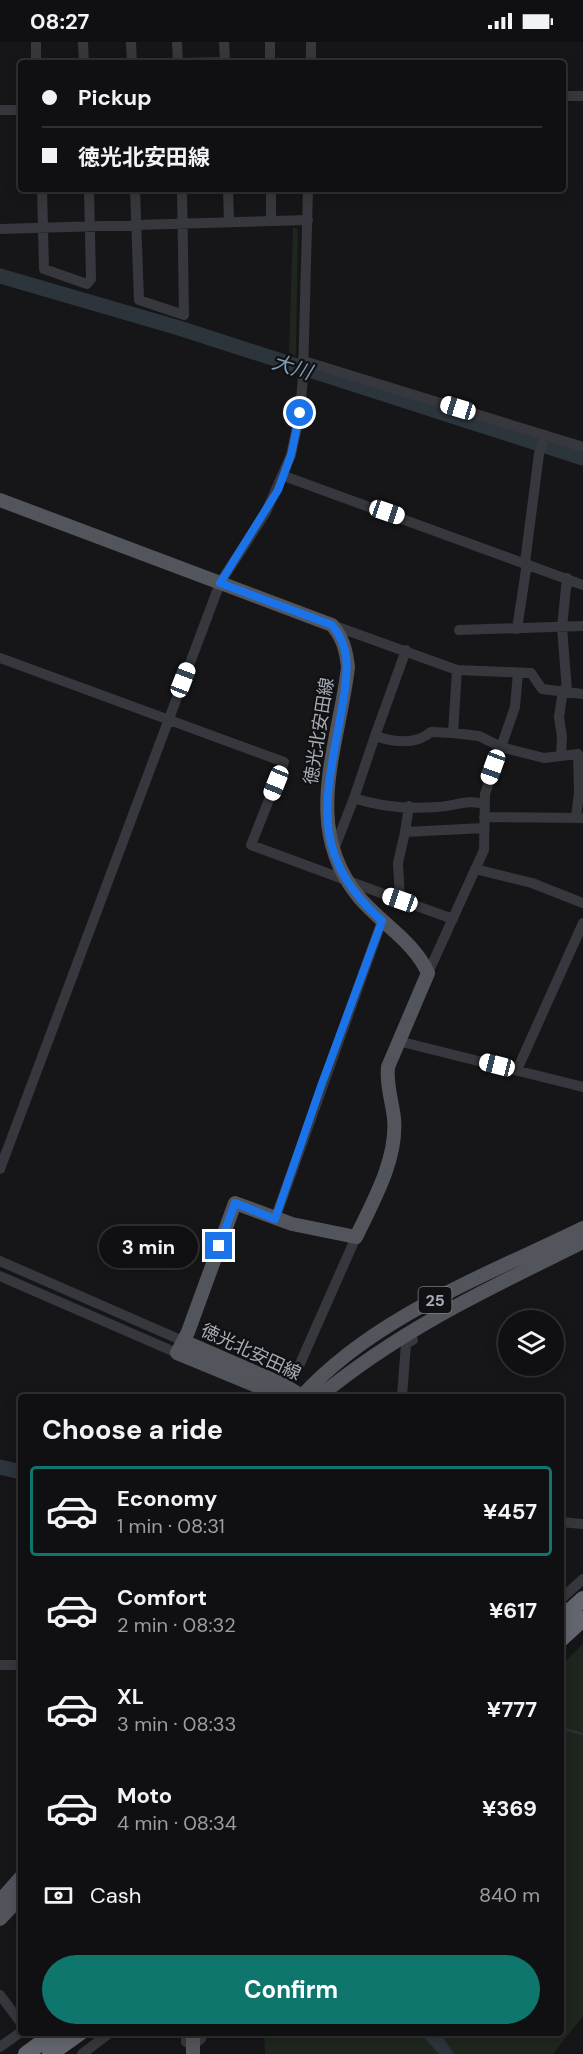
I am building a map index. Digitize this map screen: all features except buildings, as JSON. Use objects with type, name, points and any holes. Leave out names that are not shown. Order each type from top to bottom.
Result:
[{"type":"highway","points":[[564,1617],[583,1599]]},
{"type":"highway","points":[[564,1637],[583,1619]]},
{"type":"highway","points":[[50,2054],[75,2036]]},
{"type":"main road","points":[[0,500],[332,625]]},
{"type":"main road","name":"徳光北安田線","points":[[332,625],[341,636],[348,667],[326,808],[327,831],[346,882],[416,953],[428,973]]},
{"type":"main road","points":[[356,1237],[383,1176],[394,1139],[394,1117],[386,1081],[388,1067],[428,973]]},
{"type":"main road","name":"徳光北安田線","points":[[180,1347],[235,1203],[275,1219],[356,1237]]},
{"type":"main road","name":"25","points":[[304,1394],[351,1353],[434,1301],[583,1228]]},
{"type":"main road","name":"25","points":[[323,1394],[404,1334],[484,1290],[583,1242]]},
{"type":"main road","name":"徳光北安田線","points":[[180,1347],[282,1384],[299,1394]]},
{"type":"main road","name":"徳光北安田線","points":[[180,1347],[277,1394]]},
{"type":"main road","points":[[0,1901],[18,1880]]},
{"type":"main road","points":[[0,1920],[18,1900]]},
{"type":"street","points":[[36,42],[36,60]]},
{"type":"street","points":[[83,42],[84,60]]},
{"type":"street","points":[[131,42],[132,60]]},
{"type":"street","points":[[177,42],[178,60]]},
{"type":"street","points":[[224,42],[225,60]]},
{"type":"street","points":[[270,42],[270,60]]},
{"type":"street","points":[[311,42],[311,60]]},
{"type":"street","points":[[566,96],[583,96]]},
{"type":"street","points":[[0,110],[18,110]]},
{"type":"street","points":[[42,192],[44,269],[87,284],[90,279],[89,192]]},
{"type":"street","points":[[135,192],[139,300],[184,315],[182,192]]},
{"type":"street","points":[[228,192],[229,222]]},
{"type":"street","points":[[271,192],[271,221]]},
{"type":"street","points":[[0,1169],[220,583],[266,512],[284,476],[300,413],[304,362],[308,192]]},
{"type":"street","points":[[0,229],[308,220]]},
{"type":"street","points":[[304,362],[543,443],[583,447]]},
{"type":"street","points":[[517,629],[543,443]]},
{"type":"street","points":[[284,476],[526,562],[583,585]]},
{"type":"street","points":[[561,756],[559,717],[565,690],[562,627],[567,578]]},
{"type":"street","points":[[332,625],[457,670],[531,673],[542,689],[583,694]]},
{"type":"street","points":[[459,630],[583,626]]},
{"type":"street","points":[[333,852],[406,650]]},
{"type":"street","points":[[0,658],[284,762],[251,845],[346,882],[453,919]]},
{"type":"street","points":[[453,733],[457,670]]},
{"type":"street","points":[[428,973],[484,850],[484,804],[488,784],[515,707],[518,673]]},
{"type":"street","points":[[375,736],[389,741],[422,740],[431,732],[479,736],[501,747],[544,758],[581,750],[579,817],[484,822],[405,832]]},
{"type":"street","points":[[354,798],[374,805],[437,807],[453,805],[460,801],[484,804]]},
{"type":"street","points":[[400,900],[398,864],[409,806]]},
{"type":"street","points":[[476,869],[532,883],[583,903]]},
{"type":"street","points":[[275,1219],[382,921]]},
{"type":"street","points":[[517,1070],[583,923]]},
{"type":"street","points":[[398,1041],[583,1087]]},
{"type":"street","points":[[295,1375],[356,1237]]},
{"type":"street","points":[[0,1261],[180,1347]]},
{"type":"street","points":[[0,1276],[180,1347]]},
{"type":"street","points":[[402,1394],[406,1344],[413,1340]]},
{"type":"street","points":[[564,1522],[583,1524]]},
{"type":"street","points":[[564,1596],[583,1579]]},
{"type":"street","points":[[0,1665],[18,1665]]},
{"type":"street","points":[[0,1995],[18,2019]]},
{"type":"street","points":[[82,2054],[106,2036]]},
{"type":"street","points":[[0,2046],[26,2039]]},
{"type":"shaded area","points":[[293,227],[298,229],[296,356],[289,353]]},
{"type":"shaded area","points":[[583,1644],[583,2016],[553,2054],[265,2054],[264,2036],[564,2036],[564,1663]]},
{"type":"shaded area","points":[[423,2036],[442,2036],[454,2054],[439,2054]]},
{"type":"waterway","name":"大川","points":[[0,276],[179,328],[583,458]]},
{"type":"waterway","points":[[0,1467],[18,1471]]},
{"type":"waterway","points":[[564,1729],[583,1734]]},
{"type":"route","points":[[219,1246],[235,1203],[275,1219],[382,921],[346,882],[327,831],[328,789],[348,667],[341,636],[332,625],[220,583],[278,490],[291,455],[300,413]]}]
